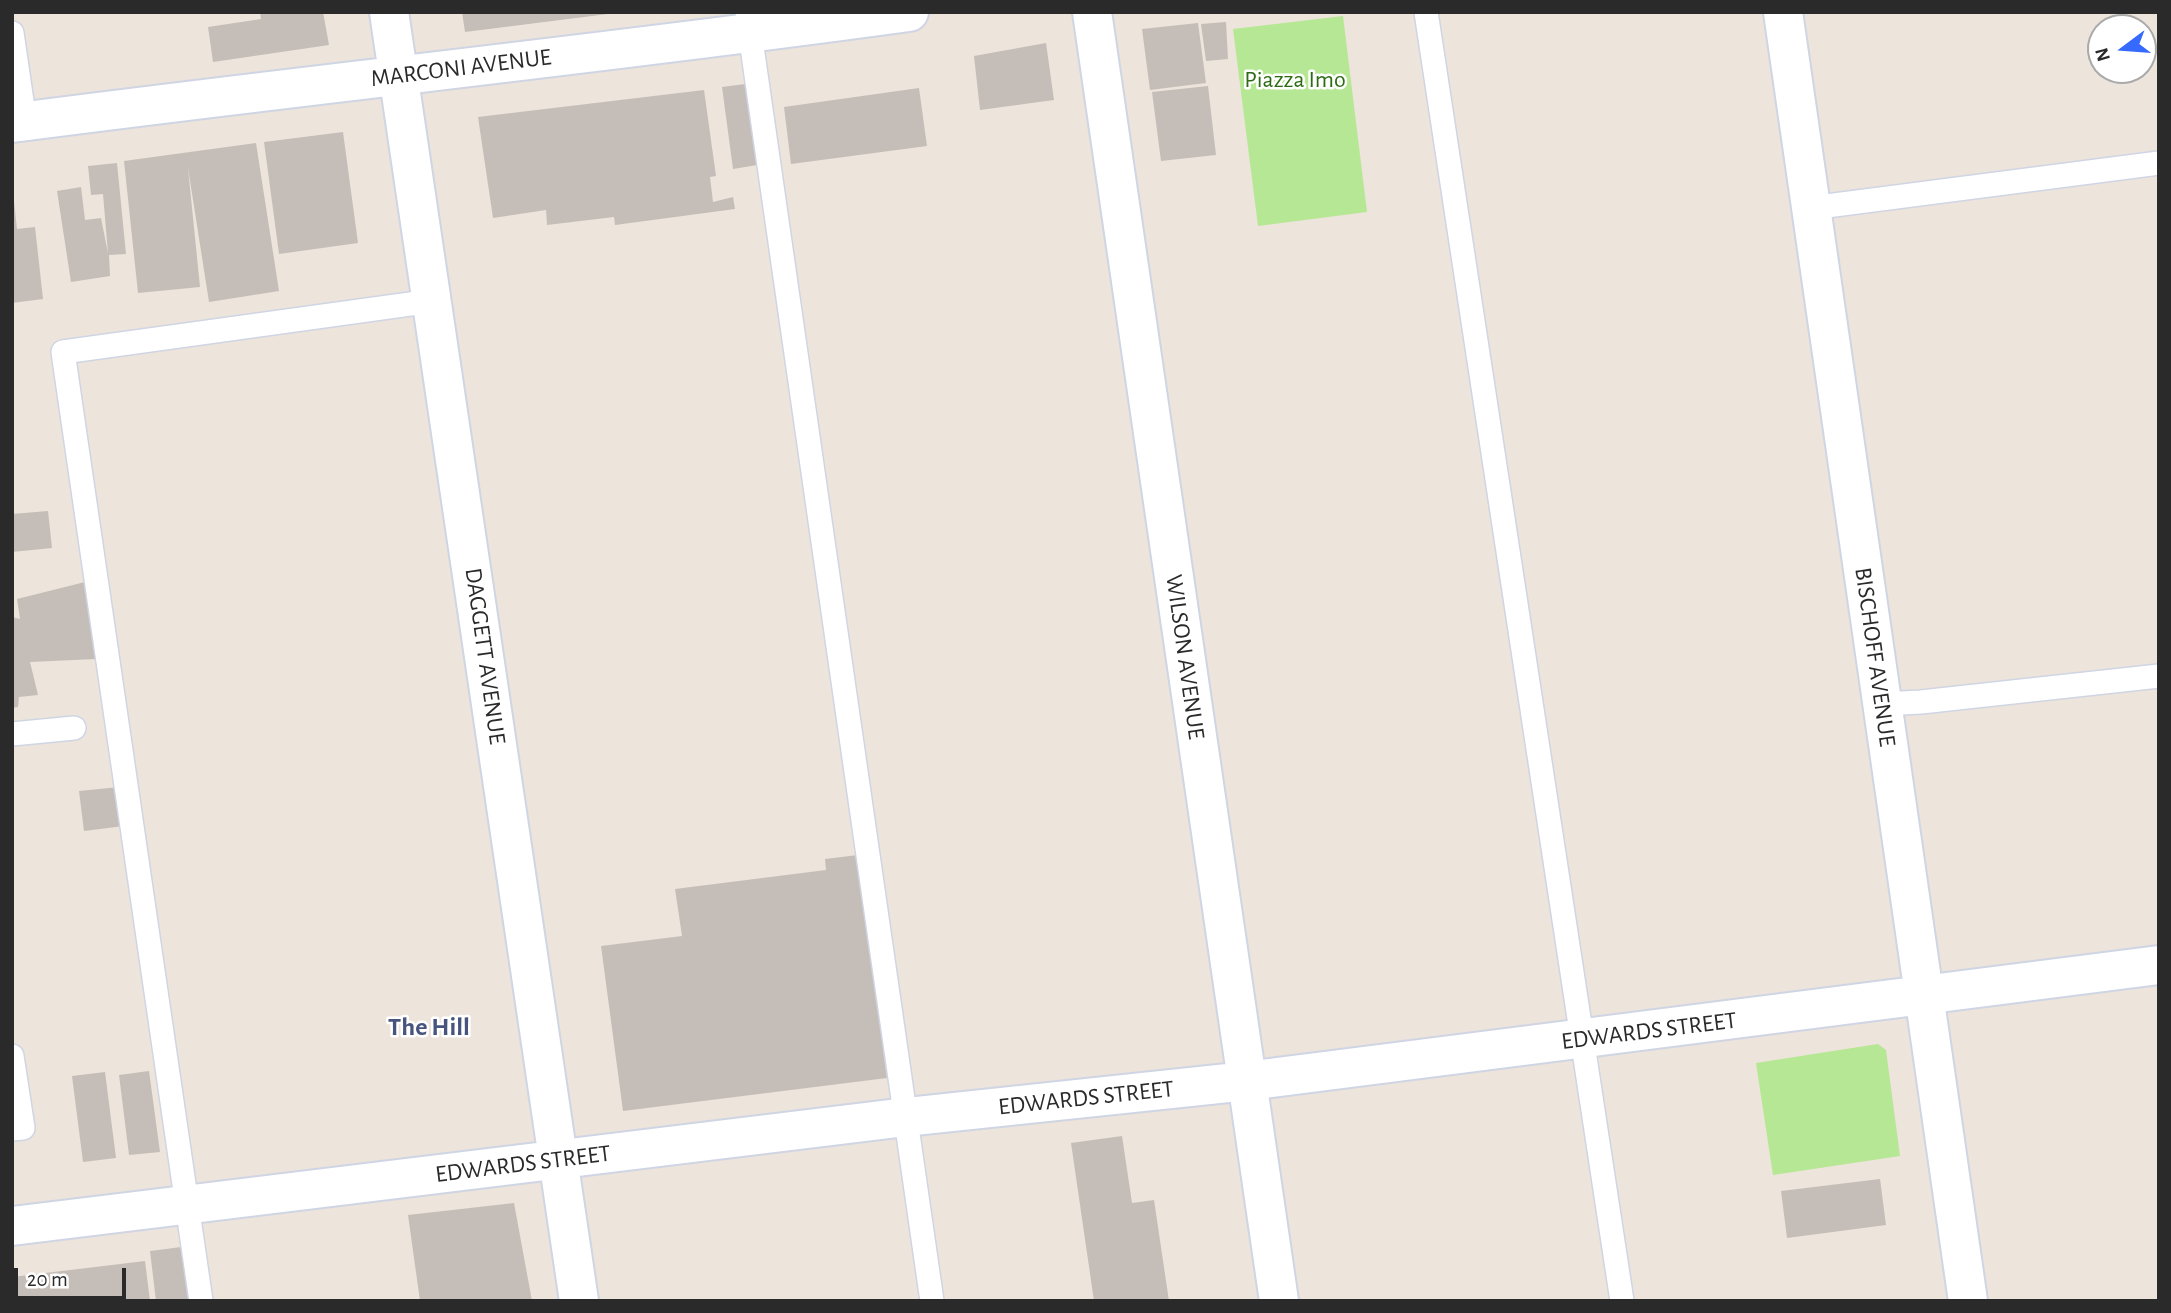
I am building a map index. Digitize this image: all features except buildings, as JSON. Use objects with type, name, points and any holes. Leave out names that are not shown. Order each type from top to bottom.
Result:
[{"type":"street","name":"DAGGETT AVENUE","points":[[389,12],[579,1301]]},
{"type":"street","name":"MARCONI AVENUE","points":[[19,123],[398,75],[748,23],[909,12]]},
{"type":"street","name":"WILSON AVENUE","points":[[1092,12],[1279,1301]]},
{"type":"street","name":"BISCHOFF AVENUE","points":[[1783,12],[1968,1301]]},
{"type":"street","name":"EDWARDS STREET","points":[[12,1226],[906,1117],[1247,1081],[2159,965]]},
{"type":"lane","points":[[1426,12],[1622,1301]]},
{"type":"lane","points":[[748,23],[932,1301]]},
{"type":"lane","points":[[12,33],[19,123]]},
{"type":"lane","points":[[1811,208],[2159,163]]},
{"type":"lane","points":[[201,1301],[63,352],[432,301]]},
{"type":"lane","points":[[1882,704],[2159,676]]},
{"type":"lane","points":[[12,734],[74,728]]},
{"type":"lane","points":[[12,1056],[23,1128],[12,1129]]},
{"type":"green space","name":"Piazza Imo","points":[[1343,16],[1367,212],[1258,226],[1233,29]]},
{"type":"green space","points":[[1878,1044],[1886,1050],[1900,1156],[1773,1175],[1756,1063]]},
{"type":"district","name":"The Hill","points":[[429,1027]]}]
